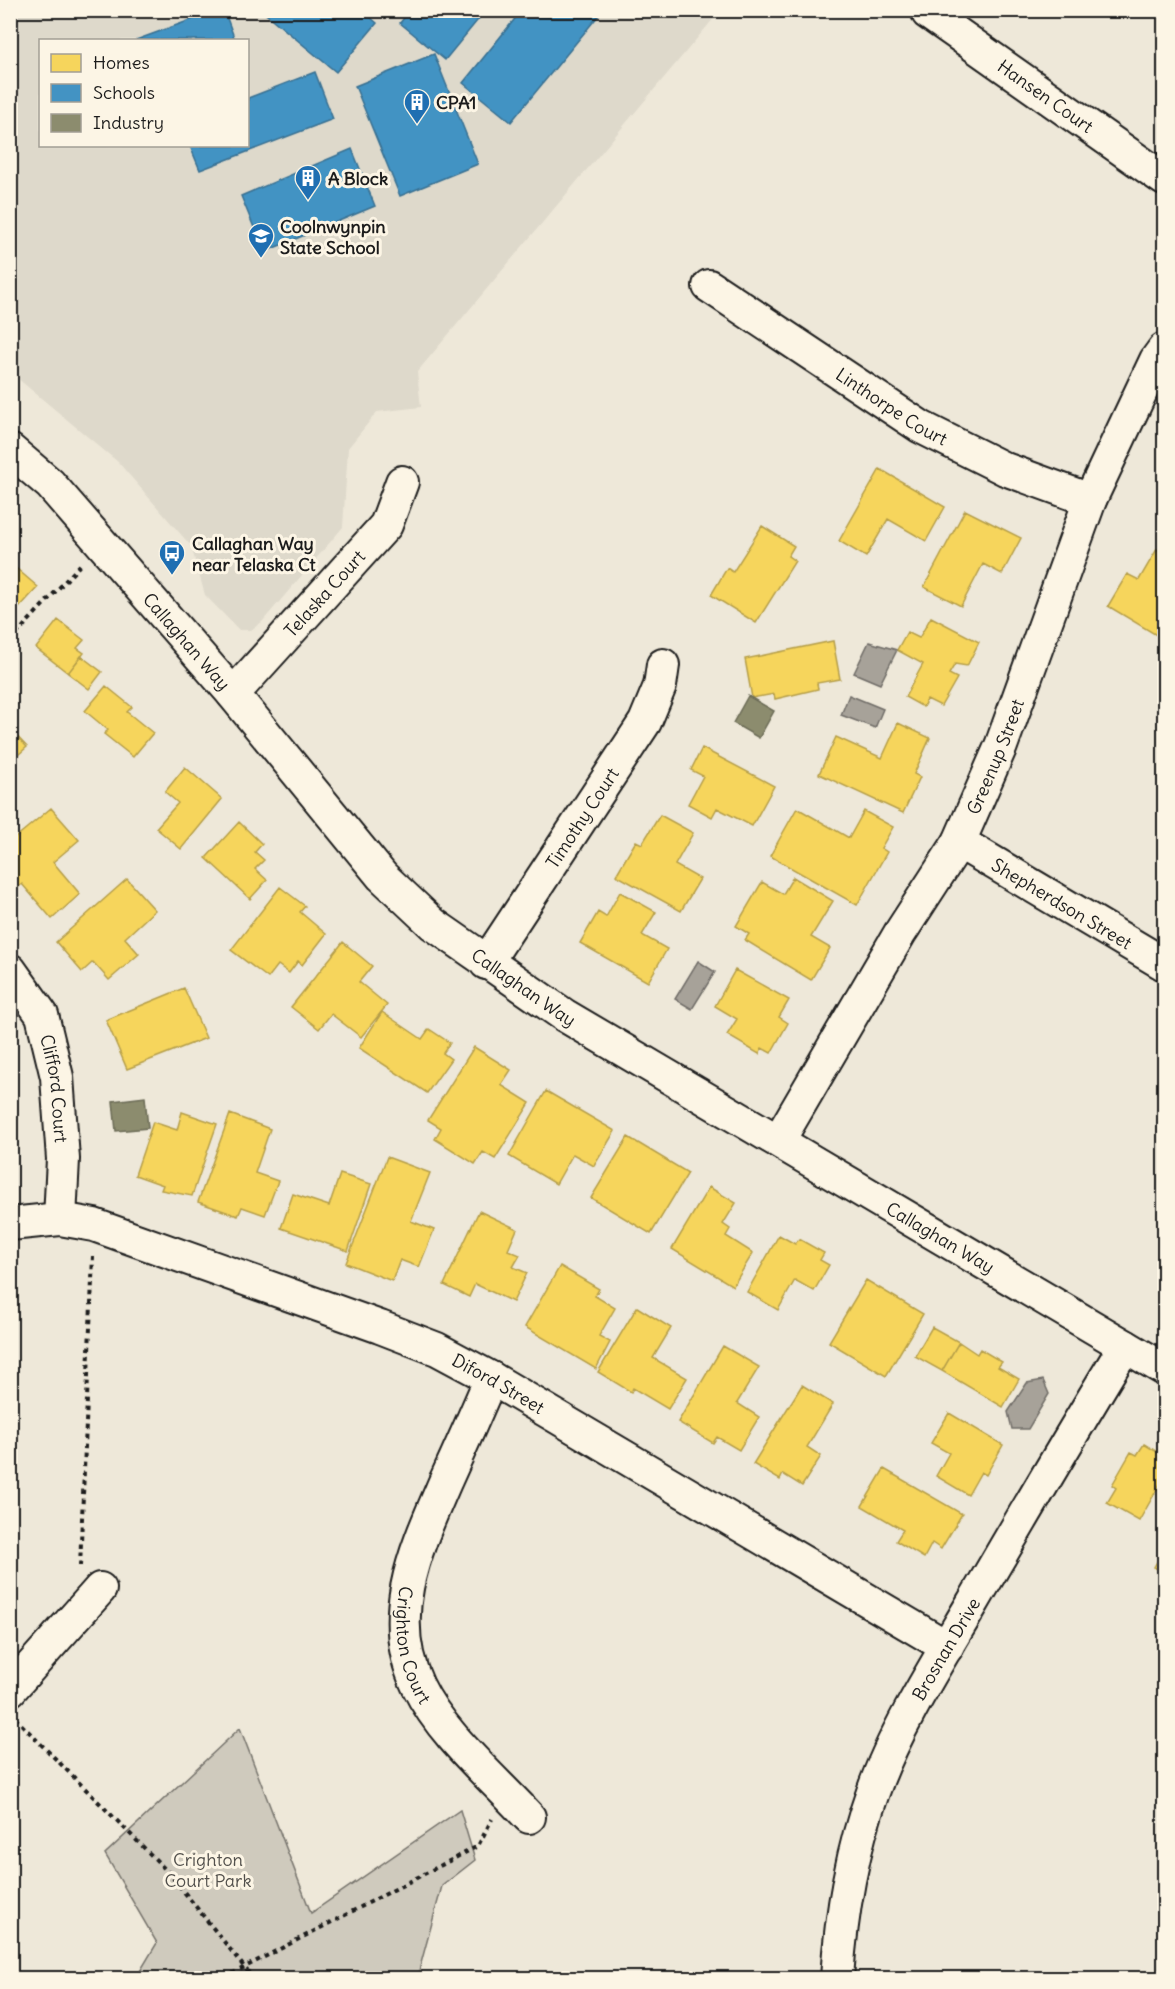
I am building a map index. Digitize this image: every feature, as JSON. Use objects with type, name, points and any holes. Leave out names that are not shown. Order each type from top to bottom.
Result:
[{"type":"street","name":"Hansen Court","points":[[928,13],[1164,179]]},
{"type":"street","name":"Linthorpe Court","points":[[710,286],[921,427],[1005,469],[1090,500]]},
{"type":"street","name":"Greenup Street","points":[[778,1140],[900,933],[959,842],[1001,746],[1090,500],[1156,360],[1164,349]]},
{"type":"street","name":"Callaghan Way","points":[[10,450],[50,484],[102,542],[233,694],[382,876],[433,924],[564,1015],[1164,1369]]},
{"type":"street","name":"Telaska Court","points":[[233,694],[386,525],[402,482]]},
{"type":"street","name":"Timothy Court","points":[[486,963],[645,722],[660,686],[663,665]]},
{"type":"street","name":"Shepherdson Street","points":[[959,842],[1164,964]]},
{"type":"street","name":"Clifford Court","points":[[10,969],[42,1015],[57,1077],[63,1160],[60,1219]]},
{"type":"street","name":"Diford Street","points":[[10,1224],[60,1219],[94,1225],[437,1349],[491,1378],[947,1647]]},
{"type":"street","name":"Brosnan Drive","points":[[837,1978],[840,1924],[854,1857],[873,1791],[906,1722],[947,1647],[1125,1346]]},
{"type":"street","name":"Crighton Court","points":[[491,1378],[414,1554],[405,1591],[406,1653],[418,1686],[442,1723],[529,1817]]},
{"type":"street","points":[[10,1690],[100,1589]]},
{"type":"path","points":[[10,641],[102,542]]},
{"type":"path","points":[[94,1225],[80,1574],[100,1589]]},
{"type":"path","points":[[10,1713],[170,1873],[253,1978]]},
{"type":"path","points":[[224,1978],[478,1846],[506,1792]]},
{"type":"shaded area","name":"Coolnwynpin State School","points":[[10,11],[720,11],[417,372],[421,407],[377,412],[348,448],[343,527],[262,622],[251,630],[239,630],[205,595],[191,546],[118,462],[11,373]]},
{"type":"shaded area","points":[[869,642],[897,650],[880,684],[854,673]]},
{"type":"shaded area","points":[[849,695],[883,709],[875,728],[841,715]]},
{"type":"shaded area","points":[[698,961],[715,972],[692,1009],[675,999]]},
{"type":"shaded area","points":[[1043,1380],[1049,1394],[1028,1429],[1012,1429],[1008,1412],[1027,1383]]},
{"type":"green space","name":"Crighton Court Park","points":[[240,1728],[311,1913],[460,1810],[475,1860],[442,1886],[417,1978],[136,1978],[157,1943],[105,1854]]},
{"type":"building: Homes","points":[[880,469],[945,507],[926,541],[888,519],[866,557],[839,541]]},
{"type":"building: Homes","points":[[965,510],[1021,538],[1002,574],[983,564],[961,606],[924,587]]},
{"type":"building: Homes","points":[[762,526],[794,546],[788,556],[795,561],[756,623],[711,595],[727,568],[733,572]]},
{"type":"building: Homes","points":[[1157,549],[1164,554],[1163,639],[1108,606],[1127,574],[1139,580]]},
{"type":"building: Homes","points":[[10,563],[38,587],[17,610],[10,604]]},
{"type":"building: Homes","points":[[931,617],[979,642],[967,666],[955,664],[949,674],[957,678],[941,706],[927,699],[923,707],[905,697],[923,664],[897,650],[907,632],[919,638]]},
{"type":"building: Homes","points":[[58,620],[84,640],[77,648],[84,653],[68,673],[36,648]]},
{"type":"building: Homes","points":[[833,641],[840,679],[817,683],[818,689],[775,699],[774,694],[752,698],[745,659]]},
{"type":"building: Homes","points":[[81,656],[102,672],[89,689],[68,673]]},
{"type":"building: Homes","points":[[106,686],[132,707],[127,712],[153,733],[133,757],[104,734],[108,730],[85,711]]},
{"type":"building: Homes","points":[[898,723],[930,738],[914,774],[920,777],[903,813],[819,774],[836,737],[882,758]]},
{"type":"building: Homes","points":[[10,729],[27,747],[10,762]]},
{"type":"building: Homes","points":[[702,748],[774,786],[752,826],[717,808],[712,817],[688,804],[703,776],[691,770]]},
{"type":"building: Homes","points":[[185,767],[222,799],[181,849],[156,828],[178,803],[165,792]]},
{"type":"building: Homes","points":[[51,808],[79,840],[53,862],[80,894],[52,919],[22,884],[16,889],[10,881],[10,842]]},
{"type":"building: Homes","points":[[797,808],[849,838],[864,811],[893,827],[881,848],[887,852],[857,905],[770,856]]},
{"type":"building: Homes","points":[[660,815],[693,833],[675,865],[700,879],[681,911],[616,875],[636,841],[642,844]]},
{"type":"building: Homes","points":[[239,822],[262,844],[255,852],[264,860],[255,869],[267,880],[250,899],[206,858]]},
{"type":"building: Homes","points":[[793,877],[833,901],[811,937],[830,948],[811,980],[745,940],[749,934],[736,926],[762,882],[783,894]]},
{"type":"building: Homes","points":[[127,879],[155,910],[125,938],[139,954],[109,980],[93,962],[82,972],[56,942]]},
{"type":"building: Homes","points":[[280,887],[305,906],[300,912],[326,934],[302,965],[298,961],[289,973],[278,965],[268,978],[231,950]]},
{"type":"building: Homes","points":[[620,892],[656,912],[642,935],[667,949],[648,982],[580,943],[598,912],[606,917]]},
{"type":"building: Homes","points":[[343,942],[372,966],[359,982],[387,1005],[361,1037],[331,1014],[319,1029],[291,1007]]},
{"type":"building: Homes","points":[[735,970],[789,1000],[779,1017],[788,1023],[771,1053],[762,1048],[759,1054],[727,1035],[737,1019],[715,1006]]},
{"type":"building: Homes","points":[[184,988],[206,1038],[127,1069],[106,1020]]},
{"type":"building: Homes","points":[[382,1012],[422,1039],[429,1029],[450,1043],[443,1053],[451,1059],[427,1093],[359,1048]]},
{"type":"building: Homes","points":[[474,1047],[511,1070],[501,1085],[530,1103],[495,1159],[483,1152],[475,1164],[435,1139],[441,1128],[428,1120]]},
{"type":"building: Homes","points":[[546,1091],[615,1131],[594,1166],[573,1154],[556,1184],[509,1156]]},
{"type":"building: Homes","points":[[182,1112],[217,1124],[192,1196],[161,1190],[163,1185],[135,1175],[153,1122],[177,1130]]},
{"type":"building: Homes","points":[[230,1114],[270,1129],[255,1173],[278,1181],[265,1215],[242,1207],[238,1216],[198,1202]]},
{"type":"building: Homes","points":[[628,1137],[688,1173],[651,1234],[591,1198]]},
{"type":"building: Homes","points":[[387,1157],[430,1173],[411,1221],[434,1230],[419,1267],[400,1260],[392,1281],[346,1263]]},
{"type":"building: Homes","points":[[340,1174],[371,1184],[348,1251],[281,1228],[293,1194],[329,1206]]},
{"type":"building: Homes","points":[[709,1187],[736,1203],[723,1224],[730,1229],[726,1236],[753,1253],[733,1286],[672,1249]]},
{"type":"building: Homes","points":[[479,1211],[517,1229],[508,1250],[520,1255],[513,1267],[527,1273],[513,1302],[475,1284],[469,1297],[444,1285]]},
{"type":"building: Homes","points":[[779,1235],[795,1244],[799,1239],[824,1253],[820,1260],[829,1265],[814,1291],[795,1280],[778,1310],[747,1292]]},
{"type":"building: Homes","points":[[560,1266],[599,1289],[595,1296],[615,1308],[599,1336],[610,1342],[596,1369],[525,1327]]},
{"type":"building: Homes","points":[[866,1280],[923,1314],[886,1376],[829,1342]]},
{"type":"building: Homes","points":[[637,1307],[671,1328],[653,1358],[687,1378],[668,1409],[633,1388],[631,1392],[598,1372]]},
{"type":"building: Homes","points":[[932,1327],[959,1342],[942,1371],[915,1356]]},
{"type":"building: Homes","points":[[959,1342],[977,1354],[980,1349],[1002,1362],[998,1367],[1019,1379],[1003,1407],[942,1371]]},
{"type":"building: Homes","points":[[723,1346],[759,1367],[737,1403],[759,1417],[739,1450],[717,1437],[713,1443],[678,1422]]},
{"type":"building: Homes","points":[[802,1385],[833,1404],[807,1447],[821,1456],[802,1486],[783,1474],[780,1480],[753,1464]]},
{"type":"building: Homes","points":[[949,1413],[1003,1445],[986,1475],[981,1472],[968,1495],[936,1476],[949,1453],[931,1443]]},
{"type":"building: Homes","points":[[1144,1444],[1164,1456],[1164,1477],[1139,1521],[1107,1503],[1116,1488],[1112,1485],[1131,1452],[1137,1455]]},
{"type":"building: Homes","points":[[884,1469],[962,1514],[941,1549],[932,1543],[924,1558],[896,1541],[903,1530],[862,1506]]},
{"type":"building: Homes","points":[[1164,1549],[1164,1573],[1154,1567]]},
{"type":"building: Schools","points":[[218,10],[224,10],[235,39],[139,39]]},
{"type":"building: Schools","points":[[261,10],[362,10],[377,23],[336,72]]},
{"type":"building: Schools","points":[[410,10],[486,10],[445,60],[400,23]]},
{"type":"building: Schools","points":[[522,10],[603,10],[511,122],[463,83]]},
{"type":"building: Schools","name":"CPA1","points":[[434,54],[478,164],[400,196],[355,86]]},
{"type":"building: Schools","points":[[315,72],[333,119],[200,170],[190,147],[249,147],[249,98]]},
{"type":"building: Schools","name":"A Block","points":[[352,149],[375,206],[264,252],[241,196]]},
{"type":"building: Industry","points":[[748,696],[774,711],[759,738],[733,723]]},
{"type":"building: Industry","points":[[145,1097],[148,1128],[116,1131],[113,1101]]},
{"type":"place","name":"CPA1","points":[[417,125]]},
{"type":"place","name":"A Block","points":[[308,201]]},
{"type":"place","name":"Coolnwynpin State School","points":[[261,259]]},
{"type":"place","name":"Callaghan Way near Telaska Ct","points":[[172,576]]}]
